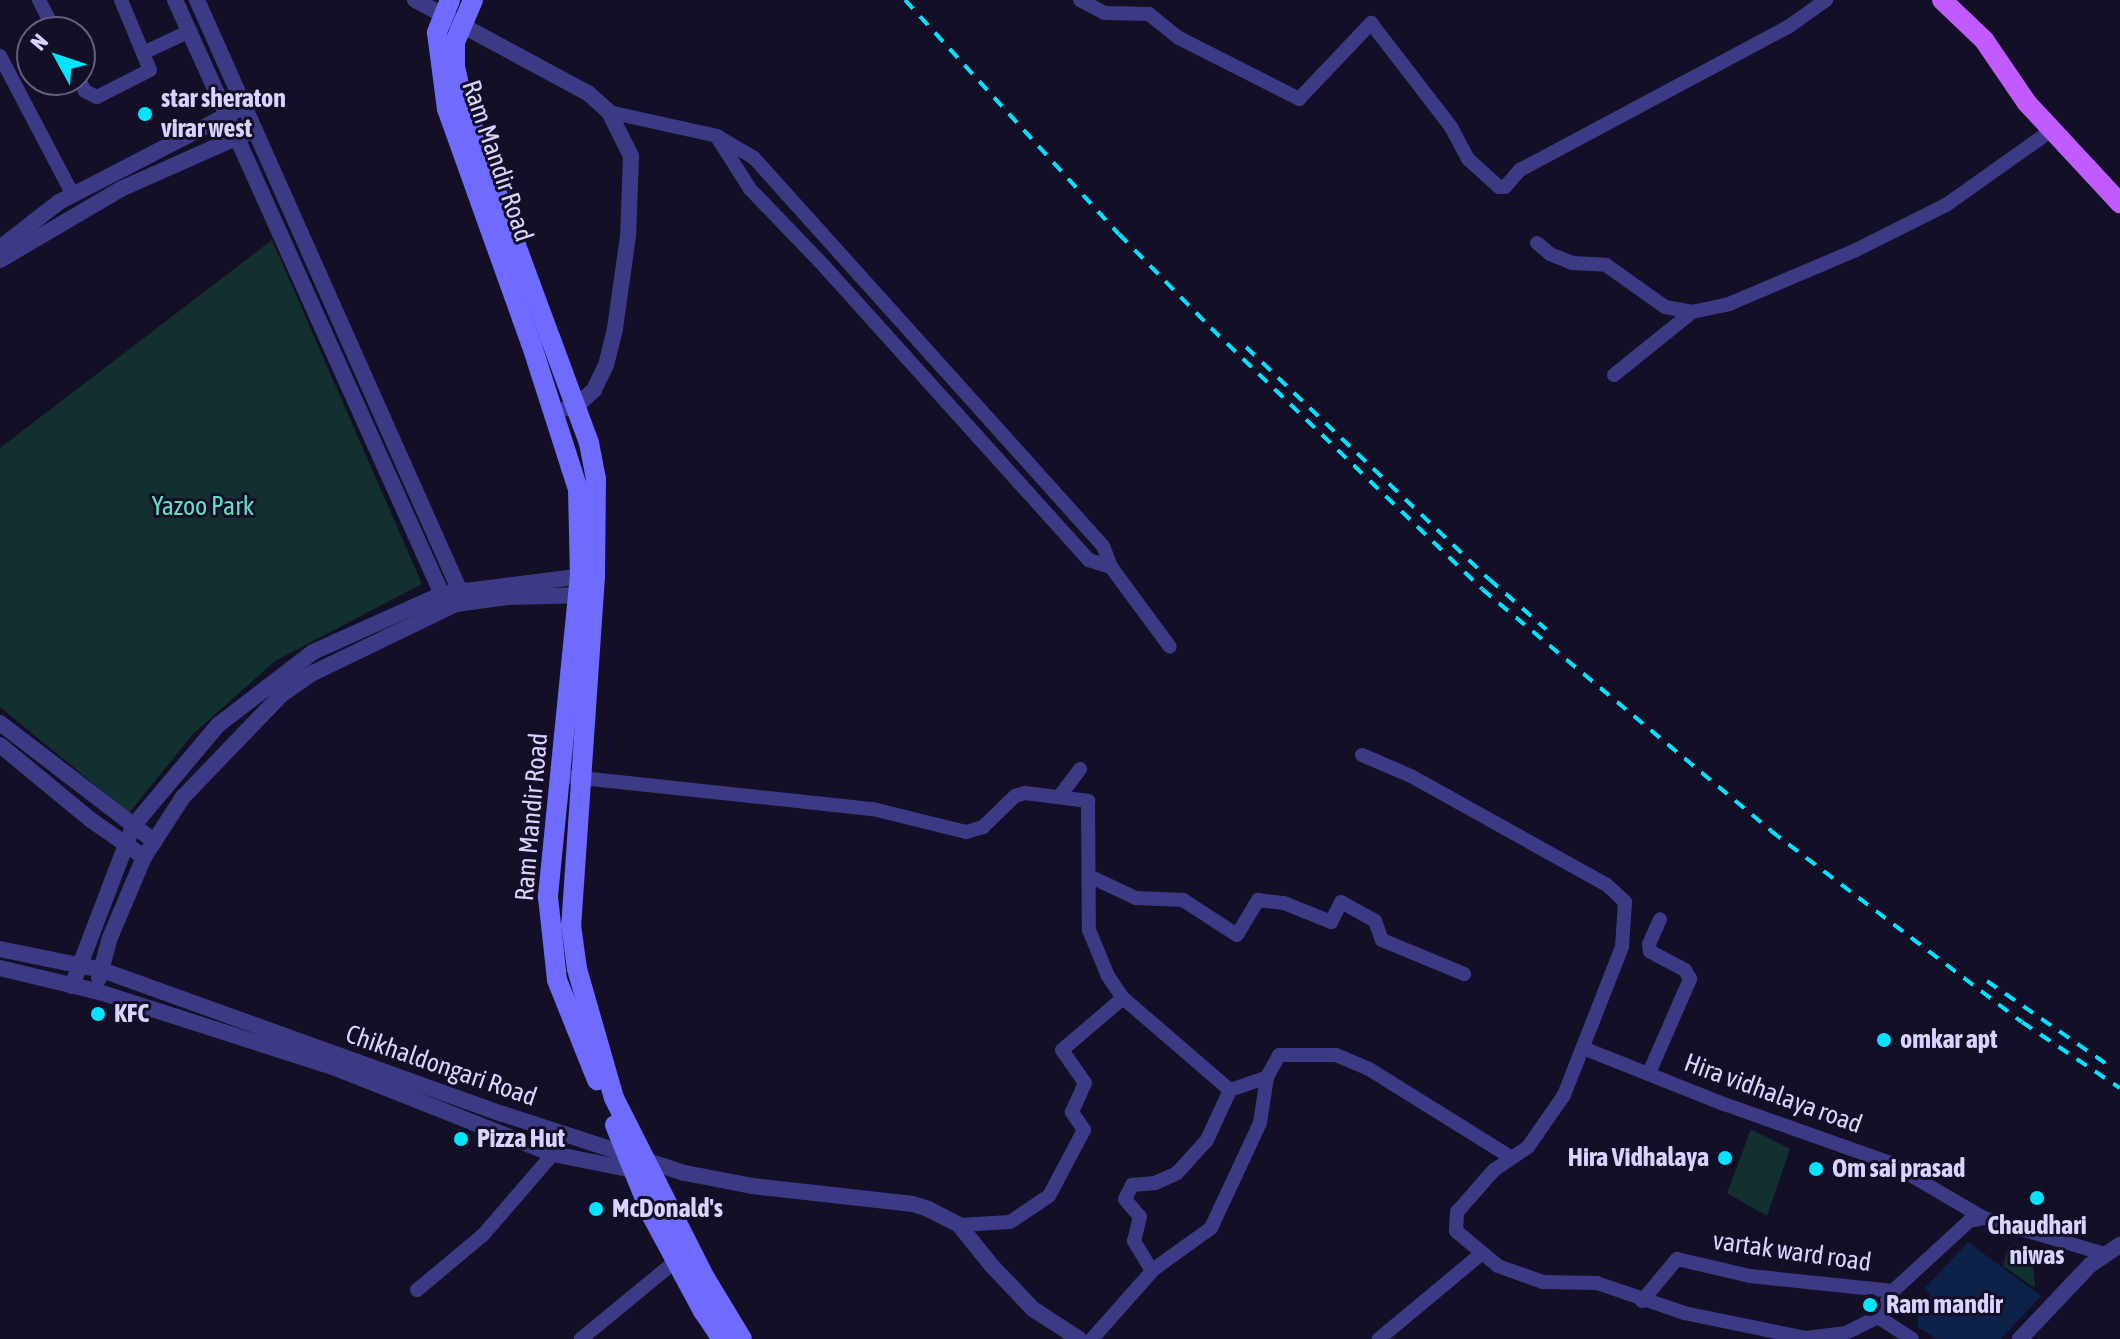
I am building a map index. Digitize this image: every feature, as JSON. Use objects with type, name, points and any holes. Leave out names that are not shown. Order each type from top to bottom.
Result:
[{"type":"main road","name":"Ram Mandir Road","points":[[450,0],[437,33],[447,109],[541,340],[554,411],[578,489],[587,585]]},
{"type":"main road","points":[[473,0],[455,42],[455,67],[541,340],[576,406],[589,443],[596,479],[570,776],[571,925],[577,969],[614,1098],[677,1260],[703,1311],[722,1339]]},
{"type":"main road","points":[[1942,0],[1984,40],[2027,103],[2120,203]]},
{"type":"main road","points":[[640,1164],[742,1339]]},
{"type":"street","points":[[95,96],[146,75],[151,65],[121,0]]},
{"type":"street","points":[[175,0],[445,601]]},
{"type":"street","points":[[197,0],[462,597]]},
{"type":"street","name":"Ram Mandir Road","points":[[415,0],[588,93],[609,112],[631,156],[628,236],[615,329],[606,365],[594,390],[576,406]]},
{"type":"street","points":[[1080,0],[1104,13],[1149,14],[1179,38],[1299,99],[1371,23],[1451,127],[1468,159],[1499,187],[1505,187],[1520,170],[1788,27],[1826,0]]},
{"type":"street","points":[[145,52],[190,31]]},
{"type":"street","points":[[0,56],[4,75],[73,195]]},
{"type":"street","points":[[0,248],[73,195],[244,106]]},
{"type":"street","points":[[609,112],[717,136],[754,158],[1103,546],[1111,567],[1170,647]]},
{"type":"street","points":[[0,260],[121,189],[255,130]]},
{"type":"street","points":[[1537,243],[1550,254],[1572,263],[1606,265],[1665,307],[1692,312],[1729,304],[1854,251],[1946,205],[2052,130]]},
{"type":"street","points":[[717,136],[750,189],[939,392],[1089,560],[1111,567]]},
{"type":"street","points":[[1614,375],[1692,312]]},
{"type":"street","points":[[939,392],[953,378]]},
{"type":"street","points":[[554,411],[576,406]]},
{"type":"street","points":[[72,986],[133,826],[218,725],[313,652],[445,601],[587,585]]},
{"type":"street","points":[[96,991],[109,940],[144,857],[183,797],[281,695],[313,673],[445,601]]},
{"type":"street","points":[[0,723],[155,842]]},
{"type":"street","points":[[0,745],[144,857]]},
{"type":"street","points":[[1362,755],[1411,776],[1622,897],[1626,911],[1622,947],[1564,1095],[1547,1124],[1528,1147],[1494,1170],[1457,1212],[1456,1231],[1481,1254],[1498,1266],[1543,1282],[1597,1283],[1642,1301],[1806,1338],[1846,1333],[1878,1317],[1893,1291],[1969,1221],[1984,1218]]},
{"type":"street","points":[[1059,797],[1080,769]]},
{"type":"street","points":[[570,776],[873,809],[966,832],[983,827],[1015,796],[1025,793],[1088,801],[1089,930],[1108,976],[1123,998],[1230,1090]]},
{"type":"street","points":[[1089,876],[1136,898],[1183,900],[1237,935],[1258,900],[1284,903],[1331,922],[1341,902],[1375,921],[1382,940],[1464,974]]},
{"type":"street","points":[[1649,1073],[1690,979],[1685,970],[1650,951],[1649,944],[1660,919]]},
{"type":"street","name":"Chikhaldongari Road","points":[[0,949],[102,970],[640,1164]]},
{"type":"street","name":"Chikhaldongari Road","points":[[0,968],[96,991],[333,1067],[553,1154],[640,1164],[752,1186],[913,1204],[959,1225]]},
{"type":"street","points":[[959,1225],[1010,1222],[1049,1196],[1084,1130],[1072,1112],[1085,1083],[1062,1050],[1123,998]]},
{"type":"street","name":"Hira vidhalaya road","points":[[1583,1048],[1724,1104],[1888,1162],[1984,1218],[2112,1249]]},
{"type":"street","points":[[1092,1339],[1170,1254],[1193,1244],[1211,1228],[1260,1123],[1267,1077],[1279,1055],[1336,1055],[1369,1069],[1512,1158]]},
{"type":"street","points":[[1152,1271],[1134,1241],[1140,1217],[1125,1199],[1132,1185],[1155,1183],[1177,1173],[1207,1140],[1230,1090],[1267,1077]]},
{"type":"street","points":[[417,1290],[483,1235],[553,1154]]},
{"type":"street","points":[[959,1225],[1033,1309],[1079,1339]]},
{"type":"street","points":[[2020,1339],[2112,1249]]},
{"type":"street","points":[[1379,1339],[1481,1254]]},
{"type":"street","name":"vartak ward road","points":[[1642,1301],[1673,1262],[1684,1259],[1750,1276],[1893,1291]]},
{"type":"street","points":[[581,1339],[677,1260]]},
{"type":"street","points":[[1878,1317],[1912,1339]]},
{"type":"green space","name":"Yazoo Park","points":[[272,240],[422,584],[275,661],[193,734],[129,813],[0,707],[0,448]]},
{"type":"green space","points":[[1751,1129],[1790,1149],[1767,1216],[1727,1193]]},
{"type":"green space","points":[[2008,1247],[2032,1251],[2035,1288],[2003,1266]]},
{"type":"water","points":[[1968,1242],[2041,1296],[2001,1339],[1937,1339],[1918,1327],[1918,1313],[1931,1295],[1924,1289]]},
{"type":"railway","points":[[905,0],[1119,234],[1211,328],[1482,589],[1771,831],[2022,1022],[2120,1088]]},
{"type":"railway","points":[[1246,347],[1489,579],[1546,629]]},
{"type":"railway","points":[[1987,981],[2105,1063]]},
{"type":"place","name":"star sheraton virar west","points":[[145,114]]},
{"type":"place","name":"KFC","points":[[98,1014]]},
{"type":"place","name":"omkar apt","points":[[1884,1040]]},
{"type":"place","name":"Pizza Hut","points":[[461,1139]]},
{"type":"place","name":"Hira Vidhalaya","points":[[1725,1158]]},
{"type":"place","name":"Om sai prasad","points":[[1816,1169]]},
{"type":"place","name":"Chaudhari niwas","points":[[2037,1198]]},
{"type":"place","name":"McDonald's","points":[[596,1209]]},
{"type":"place","name":"Ram mandir","points":[[1870,1305]]}]
